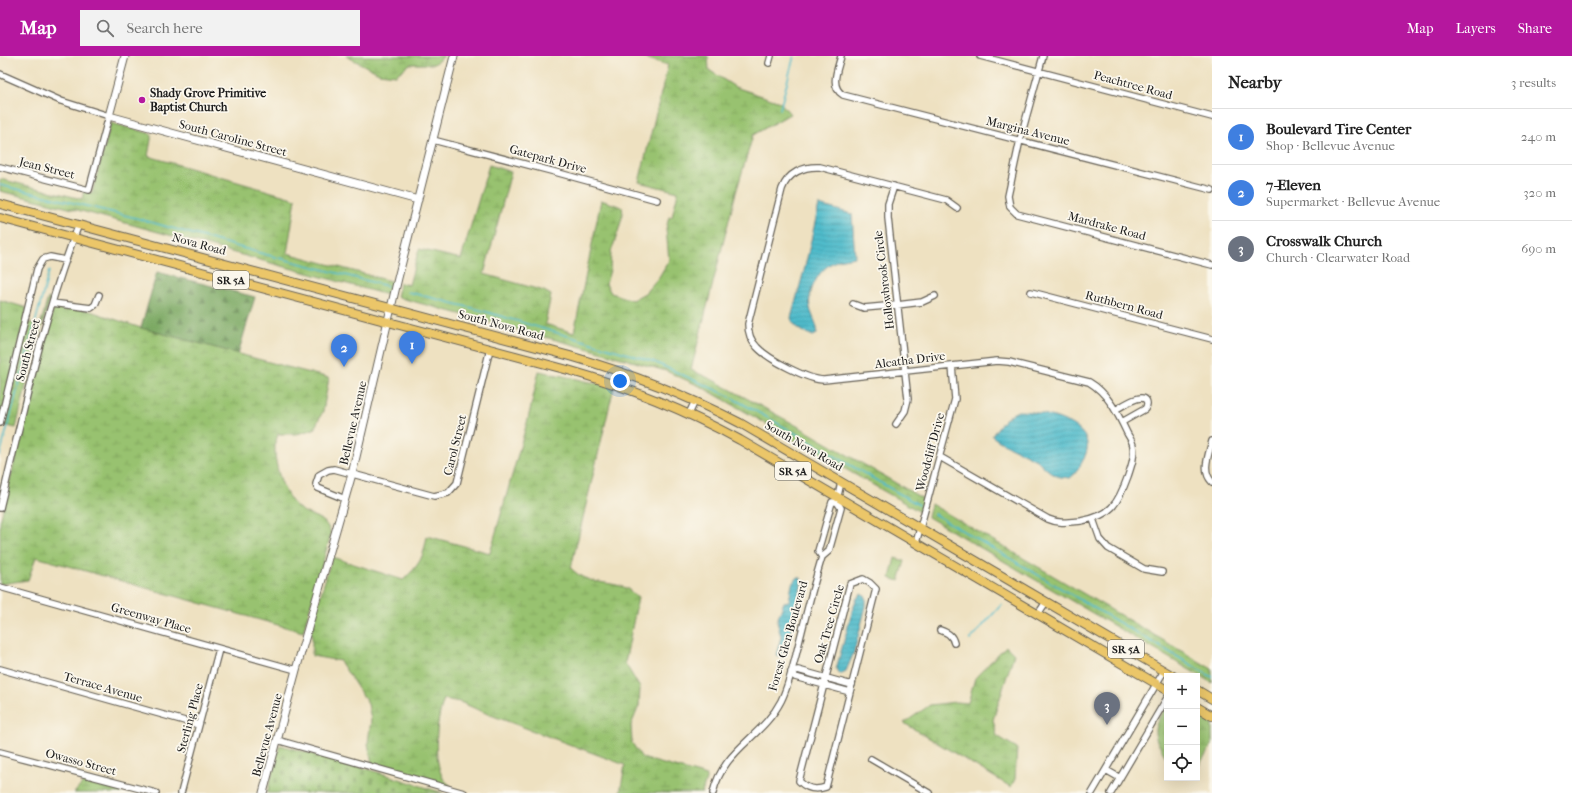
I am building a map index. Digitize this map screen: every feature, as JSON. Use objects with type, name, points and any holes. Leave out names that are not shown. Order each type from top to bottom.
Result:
[{"type":"main road","name":"Nova Road","points":[[0,204],[391,308]]},
{"type":"main road","name":"SR 5A","points":[[0,218],[490,349],[615,384],[689,414],[740,440],[837,499],[916,543],[1164,688]]},
{"type":"main road","name":"South Nova Road","points":[[391,308],[595,363],[643,379],[695,401],[740,424],[841,482],[1168,673]]},
{"type":"main road","points":[[1200,692],[1212,699]]},
{"type":"main road","points":[[1200,709],[1212,716]]},
{"type":"street","points":[[109,116],[125,56]]},
{"type":"street","name":"Bellevue Avenue","points":[[263,793],[296,670],[352,474],[391,308],[454,56]]},
{"type":"street","points":[[769,63],[771,56]]},
{"type":"street","name":"Margina Avenue","points":[[842,56],[835,82],[836,88],[840,93],[848,96],[1212,190]]},
{"type":"street","name":"Peachtree Road","points":[[980,56],[1212,117]]},
{"type":"street","points":[[1020,140],[1043,56]]},
{"type":"street","name":"South Caroline Street","points":[[0,74],[61,101],[109,116],[418,200]]},
{"type":"street","name":"Jean Street","points":[[0,167],[90,190],[109,116]]},
{"type":"street","name":"Gatepark Drive","points":[[433,140],[657,200]]},
{"type":"street","name":"Mardrake Road","points":[[1020,140],[1008,196],[1010,207],[1017,214],[1212,265]]},
{"type":"street","name":"Aleatha Drive","points":[[940,457],[1053,521],[1069,522],[1093,519],[1106,513],[1116,503],[1122,494],[1133,461],[1133,446],[1122,422],[1104,394],[1089,382],[1009,362],[985,362],[815,380],[798,373],[760,350],[754,343],[748,328],[749,318],[782,189],[789,177],[804,168],[820,167],[894,186],[946,200],[957,208]]},
{"type":"street","name":"Hollowbrook Circle","points":[[894,186],[887,211],[908,399],[907,406],[896,424]]},
{"type":"street","name":"South Street","points":[[0,508],[36,358],[65,260],[79,224]]},
{"type":"street","points":[[0,423],[37,269],[43,259],[50,257],[65,260]]},
{"type":"street","name":"Ruthbern Road","points":[[1031,292],[1212,339]]},
{"type":"street","points":[[52,303],[91,308],[95,305],[99,295]]},
{"type":"street","points":[[853,304],[864,308],[897,305],[922,302],[935,296]]},
{"type":"street","name":"Carol Street","points":[[345,499],[318,488],[316,484],[317,478],[323,471],[334,469],[434,496],[448,493],[457,483],[490,349]]},
{"type":"street","name":"Woodcliff Drive","points":[[916,543],[955,399],[952,366]]},
{"type":"street","points":[[1115,410],[1139,398],[1144,398],[1146,401],[1147,405],[1145,409],[1122,422]]},
{"type":"street","points":[[689,414],[695,401]]},
{"type":"street","points":[[1212,441],[1206,470],[1209,479],[1212,482]]},
{"type":"street","points":[[837,499],[841,482]]},
{"type":"street","name":"Forest Glen Boulevard","points":[[713,793],[720,772],[731,756],[766,724],[781,701],[791,672],[822,557],[829,551],[841,508],[837,499],[832,502],[818,551],[822,557]]},
{"type":"street","points":[[1093,519],[1100,539],[1108,548],[1144,569],[1162,572]]},
{"type":"street","name":"Oak Tree Circle","points":[[862,579],[870,583],[876,589],[826,787],[818,790],[810,789],[799,781],[825,678],[850,584],[862,579]]},
{"type":"street","name":"Greenway Place","points":[[0,587],[296,670]]},
{"type":"street","points":[[1038,614],[1046,602]]},
{"type":"street","points":[[940,630],[950,634],[953,637],[954,643]]},
{"type":"street","name":"Sterling Place","points":[[181,793],[219,649]]},
{"type":"street","name":"Terrace Avenue","points":[[0,669],[199,725]]},
{"type":"street","name":"Oak Tree Circle","points":[[791,672],[798,670],[852,685]]},
{"type":"street","points":[[1092,793],[1164,671]]},
{"type":"street","points":[[791,672],[795,677],[850,692]]},
{"type":"street","points":[[1111,793],[1164,703]]},
{"type":"street","points":[[277,740],[464,793]]},
{"type":"street","name":"Owasso Street","points":[[0,752],[156,793]]},
{"type":"street","points":[[871,759],[918,791],[929,793]]},
{"type":"street","points":[[1106,770],[1120,778]]},
{"type":"green space","points":[[346,56],[444,56],[434,64],[410,64],[396,75],[379,73]]},
{"type":"green space","points":[[638,56],[708,56],[709,70],[735,87],[780,102],[790,114],[753,135],[735,196],[691,370],[713,380],[801,428],[925,500],[922,513],[702,387],[666,371],[397,297],[400,283],[409,285],[419,249],[461,259],[489,165],[511,172],[484,274],[544,291],[551,295],[545,324],[574,333],[601,200],[622,207],[623,214],[611,252],[610,270],[606,284],[611,293],[632,300],[645,293],[659,277],[669,260],[666,229],[669,217],[672,217],[678,192],[639,182],[668,65]]},
{"type":"green space","points":[[111,123],[152,134],[148,156],[296,199],[287,253],[394,282],[391,296],[89,213],[0,191],[0,179],[82,199],[84,191],[92,193]]},
{"type":"green space","points":[[157,272],[255,297],[238,354],[141,328]]},
{"type":"green space","points":[[48,298],[50,299],[33,357],[16,428],[3,425],[27,322],[40,325]]},
{"type":"green space","points":[[0,300],[27,308],[0,423]]},
{"type":"green space","points":[[54,307],[87,310],[141,328],[329,378],[323,411],[314,429],[297,434],[278,434],[275,444],[276,463],[285,490],[295,505],[301,510],[323,521],[329,528],[331,534],[303,632],[36,557],[28,580],[0,584],[0,522],[39,360]]},
{"type":"green space","points":[[539,371],[614,387],[571,568],[584,578],[626,588],[638,598],[625,663],[640,688],[639,706],[631,725],[632,743],[642,758],[707,776],[702,793],[620,793],[625,765],[488,714],[460,702],[444,699],[439,718],[436,740],[440,771],[444,780],[451,786],[372,764],[368,743],[371,720],[368,704],[340,661],[312,656],[312,635],[309,634],[332,557],[403,580],[420,561],[427,536],[490,553],[528,419]]},
{"type":"green space","points":[[931,504],[1212,669],[1212,683],[1200,676],[1200,673],[1195,673],[928,517]]},
{"type":"green space","points":[[895,558],[905,561],[899,581],[890,578]]},
{"type":"green space","points":[[1006,646],[1014,654],[993,720],[997,736],[1017,748],[1015,779],[1011,787],[904,723],[930,705],[956,702],[968,703],[975,678]]},
{"type":"green space","points":[[1164,709],[1164,754],[1158,743],[1155,732],[1158,720]]},
{"type":"green space","points":[[1200,716],[1212,723],[1212,745],[1200,763]]},
{"type":"green space","points":[[280,745],[371,770],[443,793],[267,793]]},
{"type":"green space","points":[[85,781],[120,791],[122,793],[74,793]]},
{"type":"water","points":[[819,205],[852,214],[855,257],[839,260],[829,265],[815,281],[810,295],[810,308],[817,331],[817,334],[813,336],[797,327],[791,318],[805,267]]},
{"type":"water","points":[[1018,411],[1054,417],[1077,428],[1085,436],[1087,446],[1084,458],[1078,469],[1070,478],[1057,476],[1036,460],[992,436],[1003,421]]},
{"type":"water","points":[[797,577],[801,578],[801,587],[788,641],[780,657],[776,655],[781,637],[777,621],[784,602],[789,601],[792,584]]},
{"type":"water","points":[[861,594],[866,597],[866,606],[854,652],[846,671],[839,674],[836,669],[853,609],[857,598]]},
{"type":"waterway","points":[[780,109],[794,56]]},
{"type":"waterway","points":[[0,185],[136,218],[260,253],[387,286]]},
{"type":"waterway","points":[[0,455],[49,271]]},
{"type":"waterway","points":[[408,292],[480,310],[652,361],[727,395],[919,505]]},
{"type":"waterway","points":[[934,514],[1212,677]]},
{"type":"waterway","points":[[970,640],[1002,604]]},
{"type":"place","name":"Shady Grove Primitive Baptist Church","points":[[142,100]]},
{"type":"place","name":"Boulevard Tire Center","points":[[412,364]]},
{"type":"place","name":"7-Eleven","points":[[344,367]]},
{"type":"place","name":"Crosswalk Church","points":[[1107,725]]}]
